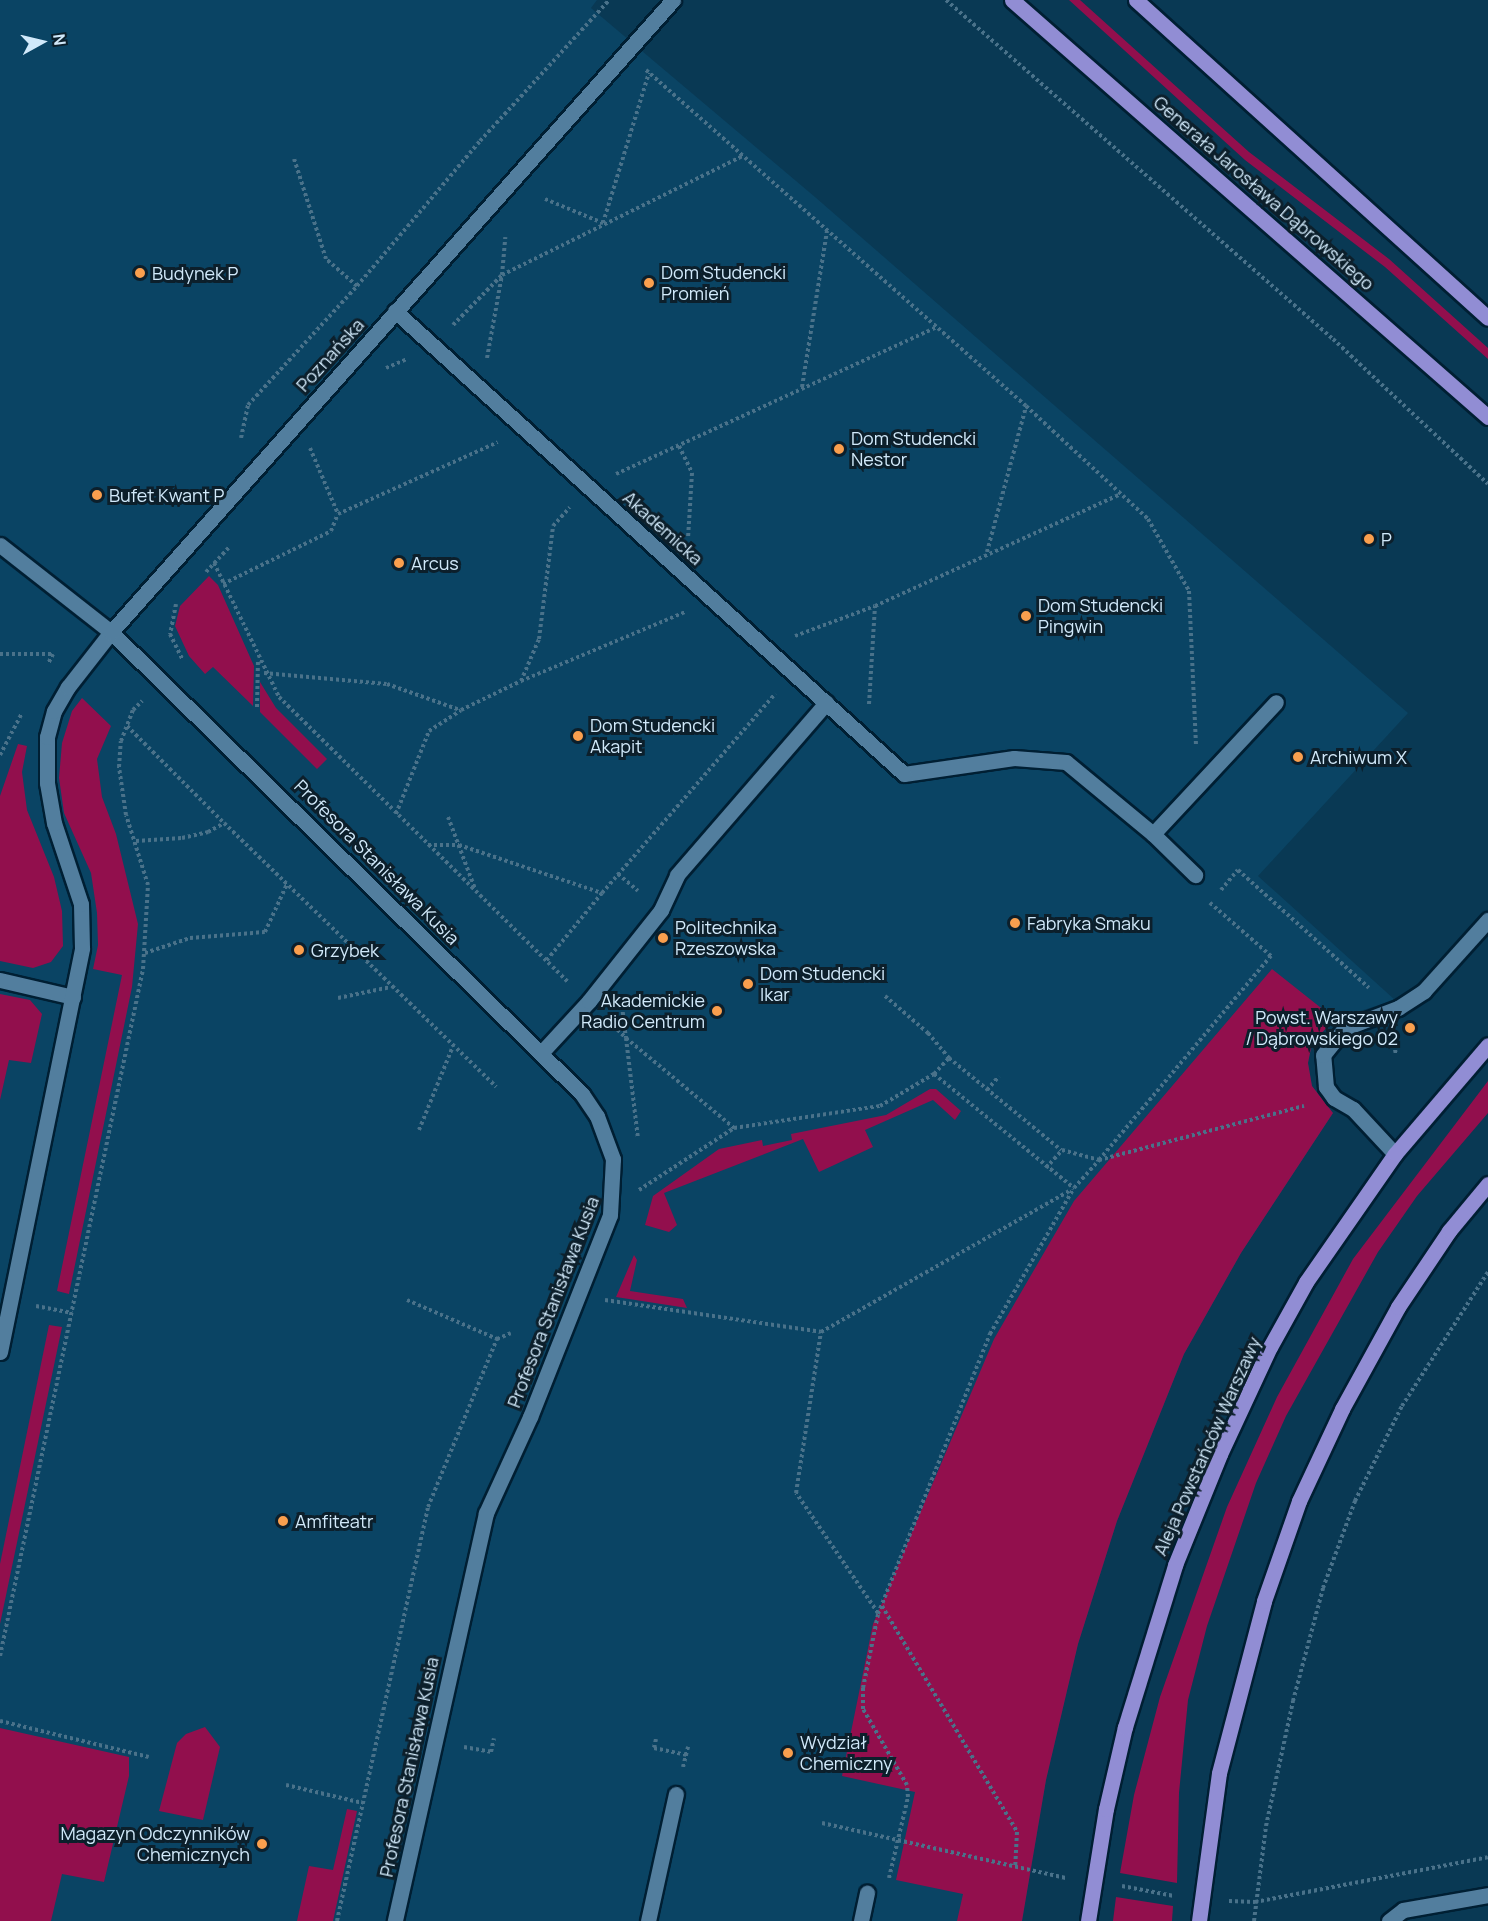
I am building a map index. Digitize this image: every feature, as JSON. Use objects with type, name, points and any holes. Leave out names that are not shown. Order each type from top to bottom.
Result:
[{"type":"main road","name":"Generała Jarosława Dąbrowskiego","points":[[1012,0],[1488,417]]},
{"type":"main road","points":[[1142,2],[1488,318]]},
{"type":"main road","name":"Aleja Powstańców Warszawy","points":[[1088,1921],[1092,1881],[1119,1751],[1149,1641],[1175,1565],[1220,1454],[1270,1347],[1306,1282],[1395,1154],[1488,1045]]},
{"type":"main road","points":[[1199,1921],[1219,1773],[1264,1601],[1299,1502],[1342,1409],[1398,1307],[1449,1231],[1488,1184]]},
{"type":"street","name":"Poznańska","points":[[0,1352],[82,948],[81,904],[54,823],[47,783],[47,737],[64,695],[111,632],[194,535],[395,311],[508,190],[673,0]]},
{"type":"street","name":"Akademicka","points":[[395,311],[904,774],[1014,758],[1066,762],[1153,834]]},
{"type":"street","points":[[0,545],[111,632]]},
{"type":"street","name":"Profesora Stanisława Kusia","points":[[111,632],[163,679],[582,1094],[597,1116],[614,1159],[614,1198],[531,1417],[486,1513],[395,1921]]},
{"type":"street","points":[[1195,874],[1153,834],[1275,702]]},
{"type":"street","points":[[541,1053],[589,1001],[661,910],[677,875],[826,703]]},
{"type":"street","points":[[1395,1154],[1353,1109],[1334,1098],[1321,1071],[1323,1055],[1332,1040],[1345,1028],[1389,1011],[1424,991],[1488,920]]},
{"type":"street","points":[[0,980],[73,997]]},
{"type":"street","points":[[648,1921],[676,1794]]},
{"type":"street","points":[[861,1921],[867,1893]]},
{"type":"street","points":[[1389,1921],[1403,1910],[1488,1895]]},
{"type":"path","points":[[241,438],[248,405],[357,286],[480,141],[609,0]]},
{"type":"path","points":[[946,0],[1333,339],[1488,484]]},
{"type":"path","points":[[603,223],[649,73],[1026,406],[1119,495],[1148,519],[1189,591],[1198,786]]},
{"type":"path","points":[[453,325],[502,275],[603,223],[743,156]]},
{"type":"path","points":[[294,159],[326,259],[357,286]]},
{"type":"path","points":[[545,199],[603,223]]},
{"type":"path","points":[[802,388],[827,231]]},
{"type":"path","points":[[481,389],[502,275],[505,237]]},
{"type":"path","points":[[521,681],[538,639],[553,526],[588,486],[937,327]]},
{"type":"path","points":[[382,372],[389,365],[413,359]]},
{"type":"path","points":[[987,552],[1026,406]]},
{"type":"path","points":[[298,420],[338,514]]},
{"type":"path","points":[[223,584],[331,531],[338,514],[526,431]]},
{"type":"path","points":[[304,459],[318,442]]},
{"type":"path","points":[[679,446],[692,474],[686,576]]},
{"type":"path","points":[[765,648],[874,606],[987,552],[1119,495]]},
{"type":"path","points":[[194,535],[214,564],[264,673],[279,697],[626,1038],[734,1128]]},
{"type":"path","points":[[199,580],[236,538]]},
{"type":"path","points":[[0,1656],[145,953],[148,885],[120,792],[121,741],[133,710],[163,679],[184,662],[176,650],[170,627],[176,603],[184,595]]},
{"type":"path","points":[[396,814],[429,731],[461,710],[521,681],[713,600]]},
{"type":"path","points":[[867,740],[874,606]]},
{"type":"path","points":[[0,654],[52,654]]},
{"type":"path","points":[[257,707],[258,659]]},
{"type":"path","points":[[264,673],[387,684],[461,710]]},
{"type":"path","points":[[546,961],[618,874],[793,673]]},
{"type":"path","points":[[127,726],[391,987],[496,1087]]},
{"type":"path","points":[[448,817],[476,892]]},
{"type":"path","points":[[136,841],[182,838],[208,832],[224,823]]},
{"type":"path","points":[[428,845],[459,845],[602,893]]},
{"type":"path","points":[[1210,903],[1238,870],[1389,1011]]},
{"type":"path","points":[[618,874],[661,910]]},
{"type":"path","points":[[867,1893],[890,1877],[907,1785],[863,1709],[863,1688],[878,1614],[990,1334],[1074,1188],[1271,956],[1210,903],[1195,874]]},
{"type":"path","points":[[145,953],[190,939],[265,932],[287,884]]},
{"type":"path","points":[[338,998],[391,987]]},
{"type":"path","points":[[885,996],[928,1033],[949,1058],[1062,1150],[1099,1160],[1334,1098]]},
{"type":"path","points":[[621,999],[638,1143]]},
{"type":"path","points":[[420,1130],[453,1046]]},
{"type":"path","points":[[637,1183],[635,1192],[734,1128],[880,1106],[934,1074],[949,1058]]},
{"type":"path","points":[[934,1074],[1046,1168],[1074,1188]]},
{"type":"path","points":[[987,1090],[999,1076]]},
{"type":"path","points":[[1046,1168],[1062,1150]]},
{"type":"path","points":[[604,1300],[821,1332],[1074,1188]]},
{"type":"path","points":[[1254,1921],[1266,1826],[1293,1701],[1323,1588],[1355,1501],[1402,1406],[1488,1272]]},
{"type":"path","points":[[601,1308],[608,1289]]},
{"type":"path","points":[[407,1300],[497,1339]]},
{"type":"path","points":[[821,1332],[796,1492],[878,1614]]},
{"type":"path","points":[[337,1921],[428,1507],[497,1339],[511,1333]]},
{"type":"path","points":[[882,1606],[1017,1832],[1015,1867]]},
{"type":"path","points":[[0,1721],[149,1757]]},
{"type":"path","points":[[462,1758],[466,1736]]},
{"type":"path","points":[[464,1747],[491,1752],[494,1738]]},
{"type":"path","points":[[656,1739],[654,1748],[686,1757],[688,1747]]},
{"type":"path","points":[[286,1785],[363,1803]]},
{"type":"path","points":[[822,1823],[1015,1867],[1201,1898],[1255,1902],[1488,1857]]},
{"type":"shaded area","name":"Politechnika Rzeszowska","points":[[0,0],[597,0],[591,8],[815,197],[1408,713],[1258,876],[1395,1000],[1335,1019],[1312,1043],[1308,1063],[1312,1086],[1333,1113],[1241,1253],[1184,1354],[1117,1521],[1078,1644],[1046,1780],[1022,1921],[0,1921]]},
{"type":"shaded area","points":[[1069,0],[1080,0],[1249,152],[1389,259],[1488,348],[1488,359],[1385,267],[1245,160]]},
{"type":"shaded area","points":[[209,576],[218,585],[254,666],[253,706],[213,667],[205,674],[189,656],[175,626],[180,606]]},
{"type":"shaded area","points":[[260,682],[276,708],[327,759],[317,769],[260,712]]},
{"type":"shaded area","points":[[82,698],[111,726],[97,759],[102,797],[116,834],[138,924],[132,987],[69,1294],[57,1291],[122,975],[93,969],[98,945],[97,913],[91,873],[64,813],[59,778],[62,743],[72,711]]},
{"type":"shaded area","points":[[18,744],[27,746],[22,772],[27,810],[54,877],[62,911],[63,946],[51,962],[33,968],[0,961],[0,796]]},
{"type":"shaded area","points":[[1272,969],[1335,1019],[1312,1043],[1308,1063],[1312,1086],[1333,1113],[1241,1253],[1184,1354],[1117,1521],[1078,1644],[1046,1780],[1022,1921],[957,1921],[963,1894],[896,1880],[915,1792],[842,1776],[873,1624],[994,1339],[1074,1201]]},
{"type":"shaded area","points":[[0,994],[30,1000],[42,1014],[31,1063],[9,1060],[0,1100]]},
{"type":"shaded area","points":[[1488,1081],[1488,1113],[1417,1196],[1378,1252],[1286,1416],[1256,1483],[1207,1626],[1188,1700],[1179,1793],[1177,1883],[1120,1873],[1134,1795],[1160,1697],[1227,1507],[1277,1397],[1353,1259]]},
{"type":"shaded area","points":[[930,1089],[936,1089],[961,1111],[955,1120],[933,1100],[865,1130],[873,1147],[819,1172],[803,1139],[664,1193],[677,1225],[669,1232],[645,1225],[653,1196],[719,1149],[762,1140],[763,1146],[792,1140],[791,1134],[886,1115]]},
{"type":"shaded area","points":[[634,1255],[637,1260],[630,1291],[683,1299],[687,1308],[616,1297]]},
{"type":"shaded area","points":[[49,1325],[62,1327],[0,1624],[0,1564]]},
{"type":"shaded area","points":[[205,1727],[220,1747],[203,1820],[159,1811],[177,1743],[186,1734]]},
{"type":"shaded area","points":[[0,1728],[129,1757],[129,1776],[104,1882],[62,1874],[51,1921],[0,1921]]},
{"type":"shaded area","points":[[347,1809],[357,1811],[333,1921],[297,1921],[309,1866],[333,1870]]},
{"type":"shaded area","points":[[1116,1897],[1173,1906],[1172,1921],[1113,1921]]},
{"type":"place","name":"Budynek P","points":[[140,273]]},
{"type":"place","name":"Dom Studencki Promień","points":[[649,283]]},
{"type":"place","name":"Dom Studencki Nestor","points":[[839,449]]},
{"type":"place","name":"Bufet Kwant P","points":[[97,495]]},
{"type":"place","name":"P","points":[[1369,539]]},
{"type":"place","name":"Arcus","points":[[399,563]]},
{"type":"place","name":"Dom Studencki Pingwin","points":[[1026,616]]},
{"type":"place","name":"Dom Studencki Akapit","points":[[578,736]]},
{"type":"place","name":"Archiwum X","points":[[1298,757]]},
{"type":"place","name":"Fabryka Smaku","points":[[1015,923]]},
{"type":"place","name":"Politechnika Rzeszowska","points":[[663,938]]},
{"type":"place","name":"Grzybek","points":[[299,950]]},
{"type":"place","name":"Dom Studencki Ikar","points":[[748,984]]},
{"type":"place","name":"Akademickie Radio Centrum","points":[[717,1011]]},
{"type":"place","name":"Powst. Warszawy / Dąbrowskiego 02","points":[[1410,1028]]},
{"type":"place","name":"Amfiteatr","points":[[283,1521]]},
{"type":"place","name":"Wydział Chemiczny","points":[[788,1753]]},
{"type":"place","name":"Magazyn Odczynników Chemicznych","points":[[262,1844]]}]
